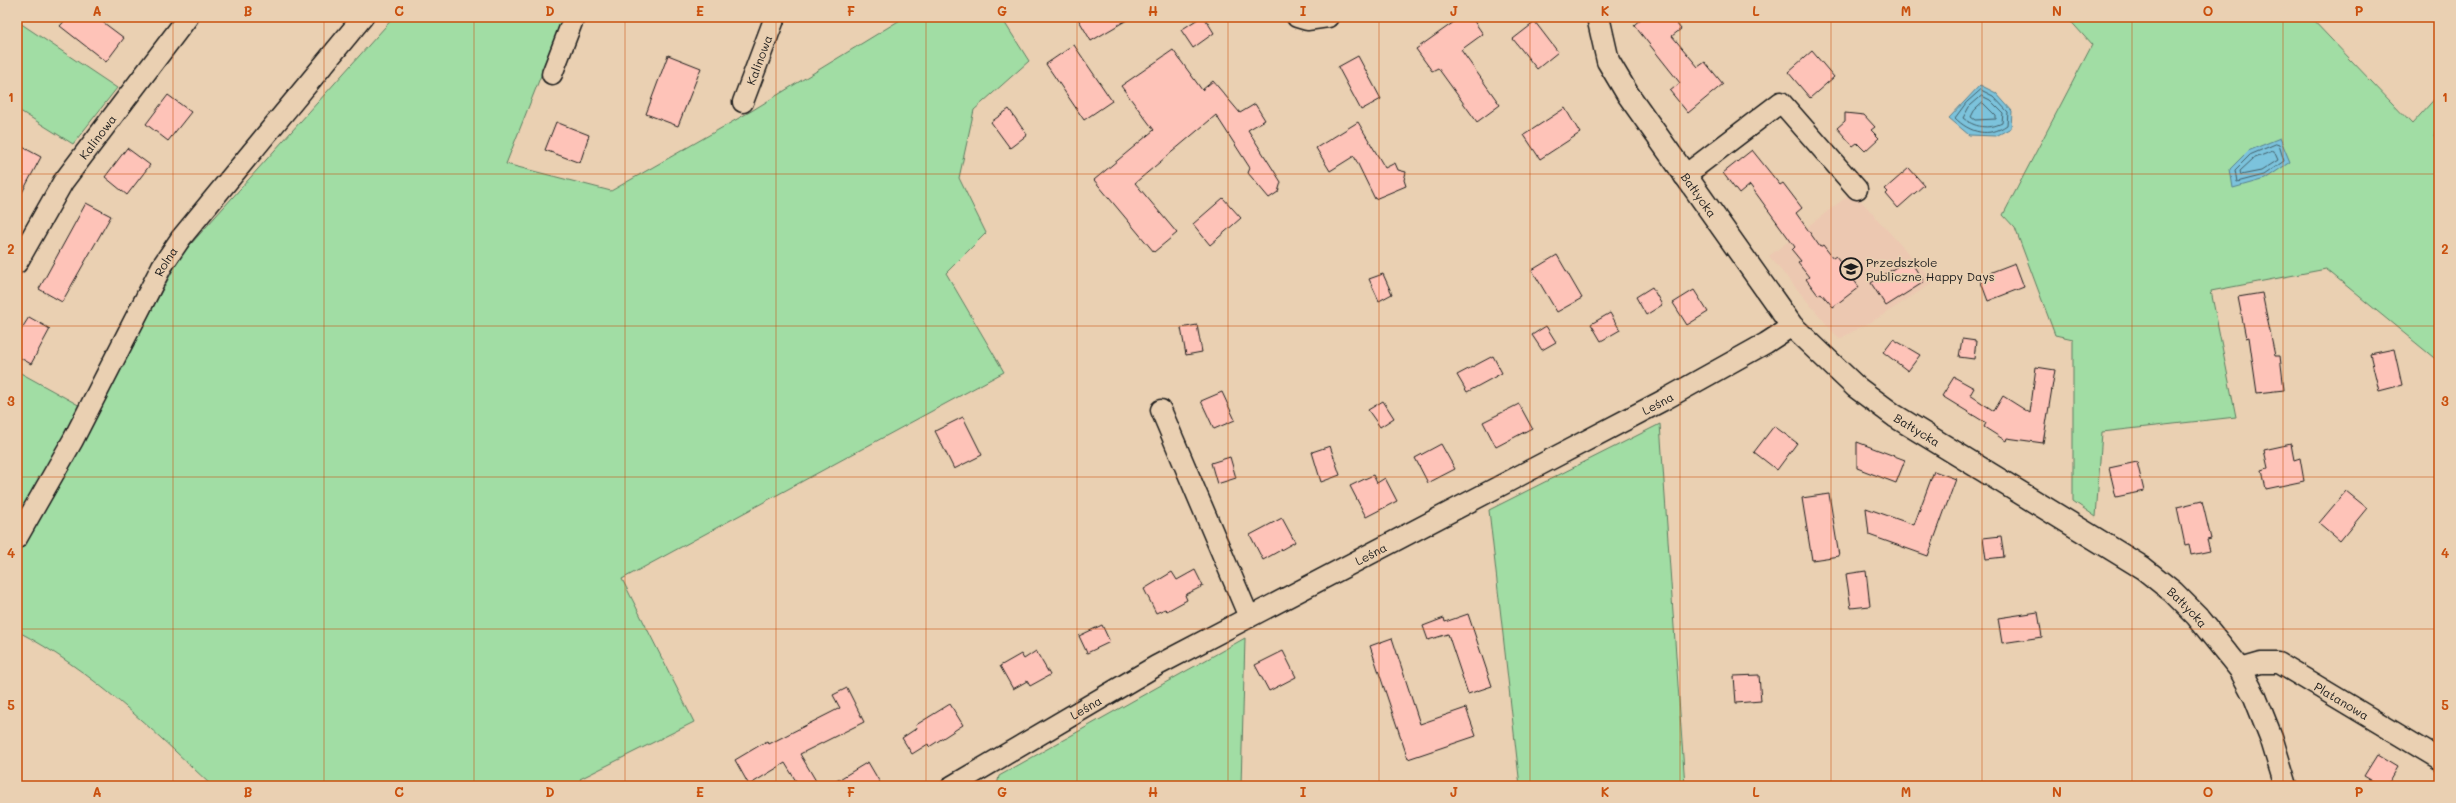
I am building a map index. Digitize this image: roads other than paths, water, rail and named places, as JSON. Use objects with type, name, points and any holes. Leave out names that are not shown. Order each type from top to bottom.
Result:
[{"type":"street","name":"Kalinowa","points":[[17,263],[63,182],[188,17]]},
{"type":"street","name":"Rolna","points":[[17,538],[73,440],[162,266],[181,238],[363,17]]},
{"type":"street","points":[[552,74],[574,17]]},
{"type":"street","name":"Kalinowa","points":[[743,102],[775,17]]},
{"type":"street","points":[[1297,17],[1306,20],[1328,17]]},
{"type":"street","name":"Bałtycka","points":[[1598,17],[1608,60],[1627,93],[1684,176],[1792,326],[1856,387],[1895,416],[2143,568],[2198,616],[2240,669],[2256,697],[2269,731],[2286,786]]},
{"type":"street","points":[[1684,176],[1781,102],[1857,189]]},
{"type":"street","name":"Leśna","points":[[952,786],[1119,686],[1662,401],[1766,343],[1792,326]]},
{"type":"street","points":[[1161,410],[1249,617]]},
{"type":"street","name":"Platanowa","points":[[2240,669],[2261,663],[2280,663],[2439,759]]},
{"type":"water","points":[[1980,85],[1996,93],[2012,111],[2011,128],[1996,136],[1969,135],[1949,118]]},
{"type":"water","points":[[2280,138],[2290,162],[2265,179],[2233,188],[2230,169],[2248,151]]},
{"type":"place","name":"Przedszkole Publiczne Happy Days","points":[[1851,269]]}]
